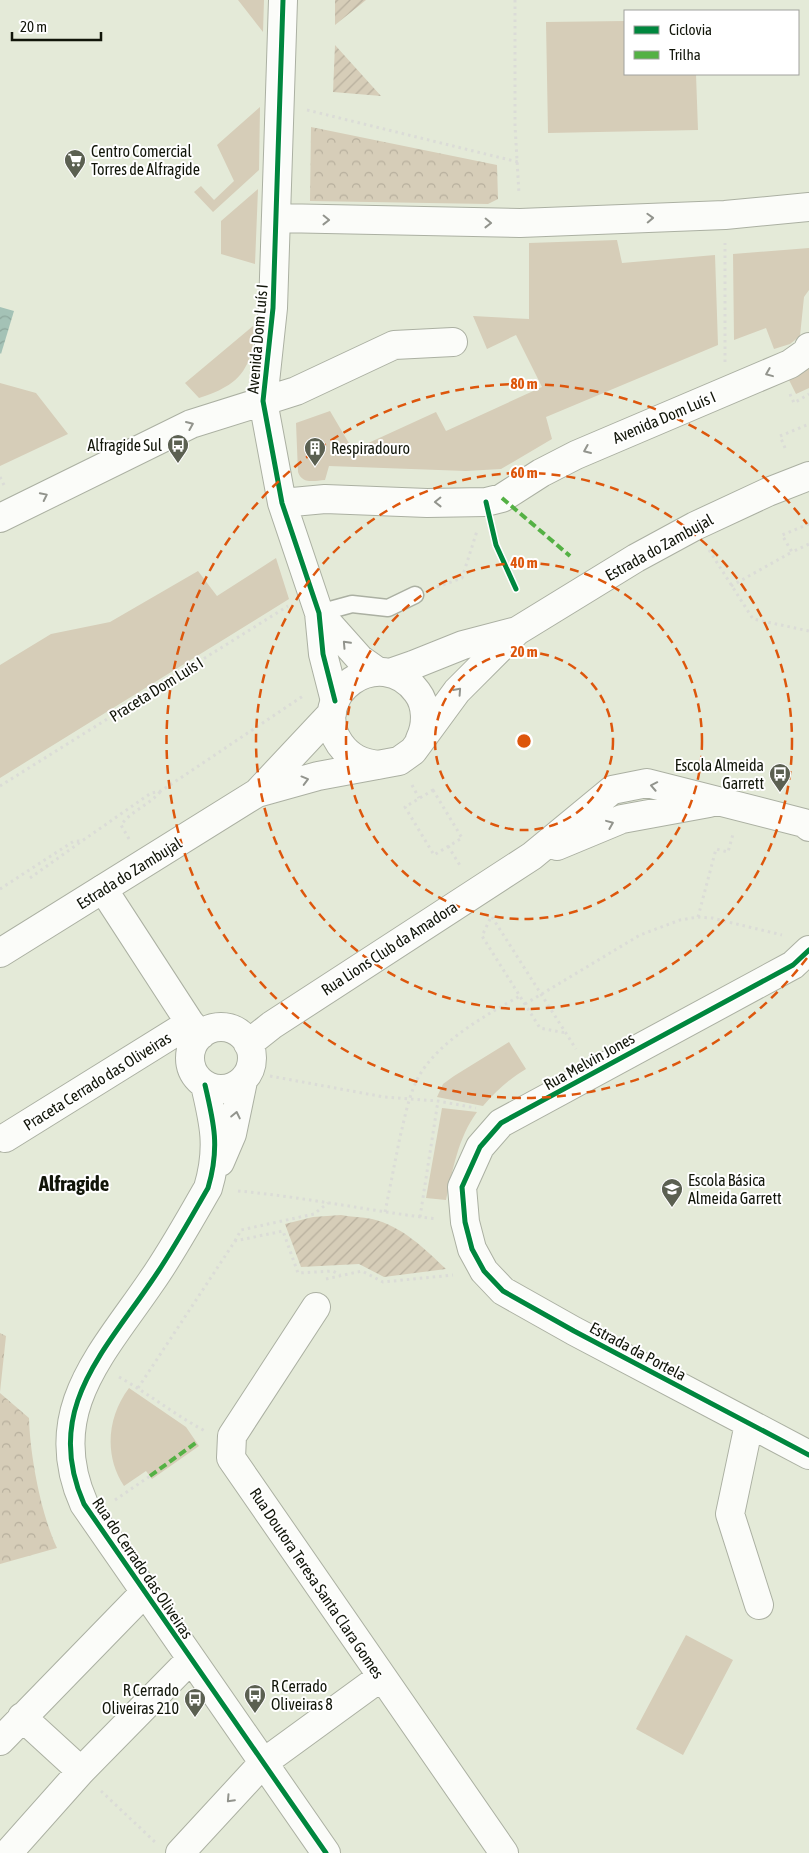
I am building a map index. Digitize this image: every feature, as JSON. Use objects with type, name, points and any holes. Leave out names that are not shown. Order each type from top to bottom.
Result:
[{"type":"street","name":"Avenida Dom Luís I","points":[[283,0],[274,308],[263,401],[282,503],[315,602],[334,707]]},
{"type":"street","points":[[277,218],[520,223],[725,215],[809,207]]},
{"type":"street","name":"Avenida Dom Luís I","points":[[0,518],[191,424],[296,391],[394,345],[453,342]]},
{"type":"street","name":"Avenida Dom Luís I","points":[[282,503],[325,498],[427,503],[486,502],[502,498],[541,473],[576,455],[790,364],[807,352],[809,347]]},
{"type":"street","name":"Estrada do Zambujal","points":[[0,953],[258,793],[318,776],[399,761],[413,751],[457,691],[517,631],[636,558],[695,526],[768,492],[809,476]]},
{"type":"street","name":"Avenida Dom Luís I","points":[[315,602],[355,654],[383,672]]},
{"type":"street","name":"Estrada do Zambujal","points":[[258,793],[334,707],[342,690],[351,680],[363,674],[383,672],[421,662],[463,645],[517,631]]},
{"type":"street","name":"Estrada do Zambujal","points":[[383,672],[401,678],[412,685],[420,695],[426,720],[424,732],[418,744]]},
{"type":"street","points":[[334,707],[333,727],[337,739],[345,750],[355,759],[367,764],[380,765]]},
{"type":"street","name":"Rua Lions Club da Amadora","points":[[248,1044],[272,1024],[532,856],[622,819],[718,801],[804,823],[809,827]]},
{"type":"street","points":[[103,888],[196,1029],[190,1058],[192,1069],[197,1078],[215,1088],[225,1089],[235,1086],[246,1076],[252,1063],[252,1053],[242,1035],[224,1028],[206,1031],[196,1029]]},
{"type":"street","name":"Rua Melvin Jones","points":[[478,1260],[465,1222],[462,1187],[480,1147],[501,1123],[793,965],[809,950]]},
{"type":"street","name":"Praceta Cerrado das Oliveiras","points":[[4,1138],[196,1029]]},
{"type":"street","name":"Rua do Cerrado das Oliveiras","points":[[246,1076],[232,1134],[225,1154],[161,1267],[96,1363],[81,1390],[73,1414],[70,1432],[71,1459],[76,1486],[84,1504],[326,1853]]},
{"type":"street","name":"Rua do Cerrado das Oliveiras","points":[[205,1084],[216,1139],[210,1182]]},
{"type":"street","name":"Estrada da Portela","points":[[478,1260],[503,1291],[574,1331],[809,1455]]},
{"type":"street","name":"Rua Doutora Teresa Santa Clara Gomes","points":[[316,1307],[232,1436],[231,1458],[504,1853]]},
{"type":"street","points":[[749,1424],[730,1514],[759,1605]]},
{"type":"street","points":[[0,1741],[144,1593]]},
{"type":"street","points":[[8,1853],[82,1771],[191,1659]]},
{"type":"street","points":[[180,1853],[263,1763],[381,1677]]},
{"type":"street","points":[[22,1717],[82,1771]]},
{"type":"lane","points":[[315,602],[388,608],[415,595]]},
{"type":"path","points":[[514,0],[515,126],[520,223]]},
{"type":"path","points":[[280,103],[518,162]]},
{"type":"path","points":[[725,256],[725,345]]},
{"type":"path","points":[[785,448],[780,436],[809,424]]},
{"type":"path","points":[[415,595],[462,578],[486,502]]},
{"type":"path","points":[[792,552],[782,535],[809,524]]},
{"type":"path","points":[[695,526],[753,619],[809,631]]},
{"type":"path","points":[[731,586],[809,544]]},
{"type":"path","points":[[126,818],[155,798],[161,791],[304,695]]},
{"type":"path","points":[[433,790],[462,838],[434,855],[405,807],[433,790]]},
{"type":"path","points":[[30,878],[151,793],[161,791]]},
{"type":"path","points":[[0,889],[74,841],[82,841]]},
{"type":"path","points":[[698,917],[716,849],[728,852]]},
{"type":"path","points":[[492,916],[482,936],[540,1028],[567,1034]]},
{"type":"path","points":[[525,1004],[640,935],[680,920],[698,917],[712,918],[785,936]]},
{"type":"path","points":[[508,941],[592,1074]]},
{"type":"path","points":[[385,1212],[410,1100],[420,1074],[433,1058],[469,1026],[520,996]]},
{"type":"path","points":[[246,1076],[410,1100],[438,1101],[486,1110]]},
{"type":"path","points":[[210,1182],[264,1193],[418,1217],[438,1101]]},
{"type":"path","points":[[138,1388],[241,1230],[314,1214],[328,1203]]},
{"type":"path","points":[[235,1241],[283,1230],[298,1273],[333,1271],[340,1275]]},
{"type":"path","points":[[316,1307],[305,1286],[340,1275],[362,1271],[383,1282],[478,1260]]},
{"type":"path","points":[[117,1376],[138,1388],[187,1422],[209,1434]]},
{"type":"path","points":[[92,1516],[150,1476]]},
{"type":"path","points":[[110,1801],[149,1836]]},
{"type":"green space","points":[[238,0],[264,0],[263,32]]},
{"type":"green space","points":[[335,0],[366,0],[335,25]]},
{"type":"green space","points":[[624,21],[624,75],[696,75],[698,130],[548,133],[546,22]]},
{"type":"green space","points":[[335,45],[381,96],[333,92]]},
{"type":"green space","points":[[260,107],[259,170],[213,212],[194,192],[201,186],[214,200],[234,181],[217,145]]},
{"type":"green space","points":[[311,127],[497,165],[498,199],[488,204],[310,201]]},
{"type":"green space","points":[[258,189],[255,264],[221,254],[221,221]]},
{"type":"green space","points":[[617,240],[622,263],[715,255],[718,345],[546,417],[552,439],[501,469],[466,471],[329,466],[325,480],[308,481],[300,476],[298,472],[296,423],[330,411],[353,450],[436,412],[446,431],[542,387],[516,335],[487,349],[473,316],[529,319],[529,243]]},
{"type":"green space","points":[[809,248],[809,290],[804,297],[800,336],[790,344],[774,349],[766,328],[734,340],[733,254]]},
{"type":"green space","points":[[253,326],[251,353],[239,376],[222,389],[199,398],[185,383]]},
{"type":"green space","points":[[809,365],[809,388],[796,394],[787,376]]},
{"type":"green space","points":[[0,383],[36,393],[68,434],[0,466]]},
{"type":"green space","points":[[276,558],[289,599],[0,778],[0,665],[51,634],[110,622],[198,571],[217,596]]},
{"type":"green space","points":[[509,1042],[526,1069],[503,1086],[483,1106],[437,1097],[443,1084]]},
{"type":"green space","points":[[442,1108],[477,1112],[470,1122],[461,1143],[446,1200],[426,1198]]},
{"type":"green space","points":[[341,1215],[372,1219],[393,1227],[412,1239],[446,1269],[384,1277],[359,1264],[301,1267],[285,1224],[313,1217]]},
{"type":"green space","points":[[0,1333],[6,1336],[0,1392]]},
{"type":"green space","points":[[129,1388],[186,1427],[199,1446],[152,1479],[146,1471],[124,1486],[113,1462],[111,1437],[116,1411]]},
{"type":"green space","points":[[0,1393],[29,1418],[37,1484],[46,1519],[57,1548],[0,1564]]},
{"type":"green space","points":[[686,1635],[733,1660],[683,1755],[636,1729]]},
{"type":"water","points":[[0,307],[14,311],[1,354],[0,353]]},
{"type":"marked path","points":[[502,498],[570,556]]},
{"type":"marked path","points":[[150,1476],[197,1442]]},
{"type":"cycle path","points":[[283,0],[273,308],[263,401],[282,503],[319,613],[323,654],[335,701]]},
{"type":"cycle path","points":[[486,502],[496,545],[516,589]]},
{"type":"cycle path","points":[[809,950],[793,965],[501,1123],[480,1147],[462,1187],[465,1222],[472,1249],[484,1271],[503,1291],[574,1331],[809,1455]]},
{"type":"cycle path","points":[[205,1085],[213,1124],[215,1148],[212,1174],[208,1188],[166,1259],[97,1360],[84,1386],[74,1412],[70,1441],[73,1471],[84,1504],[326,1853]]},
{"type":"place","name":"Centro Comercial Torres de Alfragide","points":[[75,179]]},
{"type":"place","name":"Alfragide Sul","points":[[178,464]]},
{"type":"place","name":"Respiradouro","points":[[315,467]]},
{"type":"place","name":"Escola Almeida Garrett","points":[[780,793]]},
{"type":"place","name":"Escola Básica Almeida Garrett","points":[[672,1208]]},
{"type":"place","name":"R Cerrado Oliveiras 8","points":[[255,1714]]},
{"type":"place","name":"R Cerrado Oliveiras 210","points":[[195,1718]]},
{"type":"district","name":"Alfragide","points":[[74,1183]]}]
